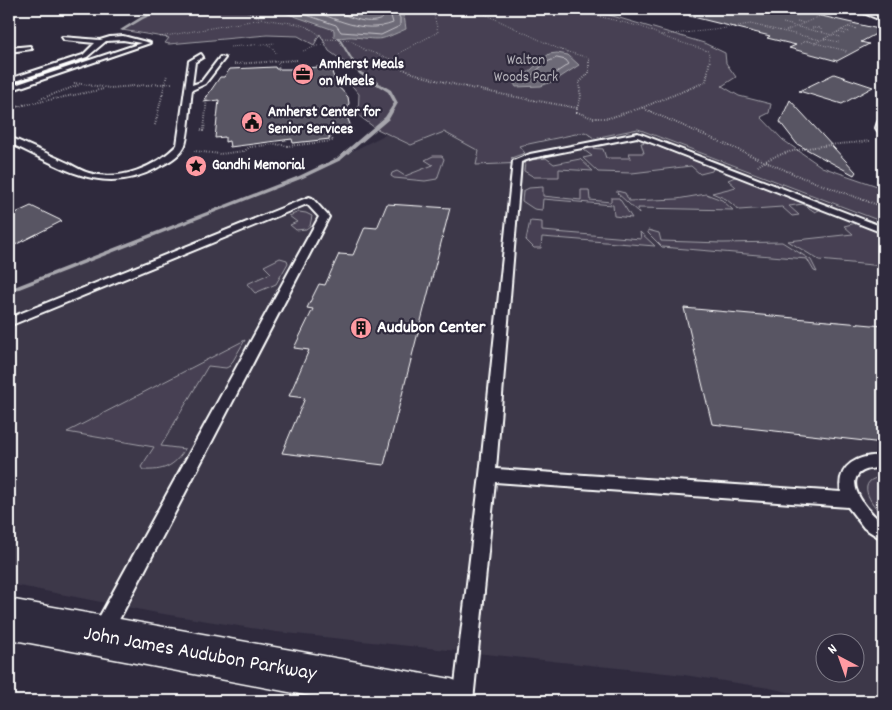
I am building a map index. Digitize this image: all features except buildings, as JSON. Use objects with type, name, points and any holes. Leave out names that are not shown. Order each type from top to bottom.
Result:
[{"type":"main road","name":"John James Audubon Parkway","points":[[9,619],[451,701]]},
{"type":"street","points":[[858,9],[883,18]]},
{"type":"lane","points":[[9,89],[146,43],[127,38],[101,42],[64,38]]},
{"type":"lane","points":[[9,81],[85,56],[94,51],[95,47],[101,42]]},
{"type":"lane","points":[[9,50],[30,48]]},
{"type":"lane","points":[[9,140],[90,176],[109,178],[134,174],[157,166],[174,156],[182,146],[192,61],[200,56]]},
{"type":"lane","points":[[188,89],[203,83],[222,58]]},
{"type":"lane","points":[[462,701],[488,475],[516,161],[530,156],[638,135],[883,230]]},
{"type":"lane","points":[[9,322],[309,200],[324,217],[99,637]]},
{"type":"lane","points":[[883,462],[864,462],[856,465],[848,476],[852,500],[865,518],[883,532]]},
{"type":"lane","points":[[488,475],[852,500]]},
{"type":"path","points":[[243,9],[264,19]]},
{"type":"path","points":[[439,9],[443,10]]},
{"type":"path","points":[[394,59],[401,52],[438,32],[434,15],[447,9]]},
{"type":"path","points":[[474,9],[561,50],[589,58],[592,67],[588,78],[579,83],[581,97],[577,112],[593,118],[609,118],[642,108],[706,81],[710,60],[708,51],[642,27],[570,9]]},
{"type":"path","points":[[574,10],[579,9]]},
{"type":"path","points":[[812,11],[816,9]]},
{"type":"path","points":[[777,33],[825,14],[802,10]]},
{"type":"path","points":[[814,14],[818,12]]},
{"type":"path","points":[[167,36],[264,19],[301,23],[314,29],[324,39],[352,41],[365,50],[394,59]]},
{"type":"path","points":[[797,21],[805,23]]},
{"type":"path","points":[[783,23],[806,28],[820,28],[824,33],[846,39]]},
{"type":"path","points":[[816,42],[856,23]]},
{"type":"path","points":[[661,35],[714,30],[743,24],[762,26],[813,38],[840,42]]},
{"type":"path","points":[[789,24],[796,26]]},
{"type":"path","points":[[758,27],[762,26]]},
{"type":"path","points":[[849,26],[858,28]]},
{"type":"path","points":[[775,27],[785,31]]},
{"type":"path","points":[[841,30],[850,32]]},
{"type":"path","points":[[837,32],[846,34]]},
{"type":"path","points":[[831,35],[841,37]]},
{"type":"path","points":[[798,39],[804,36]]},
{"type":"path","points":[[800,44],[813,38]]},
{"type":"path","points":[[303,51],[323,44],[324,39]]},
{"type":"path","points":[[807,41],[833,46]]},
{"type":"path","points":[[816,42],[847,51],[844,53]]},
{"type":"path","points":[[225,47],[275,43]]},
{"type":"path","points":[[264,44],[273,48],[276,53]]},
{"type":"path","points":[[818,49],[825,45]]},
{"type":"path","points":[[394,59],[395,64],[412,73],[446,82],[578,108]]},
{"type":"path","points":[[233,64],[297,60]]},
{"type":"path","points":[[278,62],[279,69]]},
{"type":"path","points":[[248,69],[252,64]]},
{"type":"path","points":[[155,125],[167,75]]},
{"type":"path","points":[[72,82],[79,85],[116,88]]},
{"type":"path","points":[[24,105],[69,95],[116,88],[175,83],[174,87]]},
{"type":"path","points":[[9,110],[79,85]]},
{"type":"path","points":[[642,108],[801,178],[883,207]]},
{"type":"path","points":[[191,151],[220,154],[244,151],[260,144],[288,146],[332,141],[331,136]]},
{"type":"path","points":[[743,176],[768,158],[788,152],[873,140]]},
{"type":"shaded area","points":[[428,113],[625,124],[883,222],[883,701],[830,701],[769,688],[684,675],[276,632],[157,613],[9,584],[9,291],[301,177]]},
{"type":"green space","name":"Walton Woods Park","points":[[164,9],[589,9],[704,43],[725,53],[726,63],[736,77],[722,86],[739,96],[771,104],[769,113],[761,117],[783,140],[822,167],[883,188],[883,222],[638,129],[594,138],[585,132],[519,146],[525,153],[511,158],[531,160],[546,158],[554,164],[580,159],[593,171],[559,169],[559,177],[534,177],[524,171],[525,163],[476,165],[479,151],[444,132],[411,145],[375,128],[358,115],[359,94],[348,81],[365,77],[329,51],[320,34],[314,45],[298,36],[267,35],[169,44],[165,43],[169,38],[122,30],[142,18]]},
{"type":"green space","points":[[647,142],[713,169],[712,171],[700,174],[691,166],[632,173],[598,172],[583,158],[592,156],[584,150],[589,148],[603,149],[606,158],[631,158],[629,153],[644,153],[641,143]]},
{"type":"green space","points":[[433,156],[442,156],[444,159],[437,179],[425,181],[394,178],[391,176],[392,173],[397,171],[405,176],[433,165],[425,160]]},
{"type":"green space","points":[[735,177],[819,210],[815,212],[803,204],[789,206],[799,215],[792,216],[782,207],[739,210],[726,199],[712,193],[736,187],[728,180]]},
{"type":"green space","points":[[543,187],[543,196],[581,200],[581,190],[589,190],[590,200],[611,202],[611,198],[619,198],[632,218],[614,216],[613,205],[543,199],[542,210],[534,209],[522,201],[523,191],[529,188]]},
{"type":"green space","points":[[617,191],[625,193],[629,201],[677,199],[706,194],[722,200],[733,210],[638,208],[639,213]]},
{"type":"green space","points":[[299,212],[312,216],[310,226],[306,229],[296,230],[290,225],[297,222],[289,216]]},
{"type":"green space","points":[[530,221],[542,222],[542,231],[641,239],[640,232],[655,246],[542,237],[541,248],[534,248],[526,240]]},
{"type":"green space","points":[[856,223],[883,233],[883,266],[819,260],[788,241],[853,234],[844,226]]},
{"type":"green space","points":[[648,230],[659,233],[661,241],[782,242],[811,260],[817,272],[814,271],[807,259],[662,247],[648,233]]},
{"type":"green space","points":[[280,258],[287,260],[288,263],[276,284],[255,293],[247,284],[271,273],[264,266]]},
{"type":"green space","points":[[245,340],[230,366],[226,368],[208,366],[161,446],[185,449],[177,460],[167,467],[156,470],[143,470],[141,467],[154,447],[67,432]]},
{"type":"green space","points":[[883,477],[883,515],[873,505],[867,493],[867,487],[869,482]]},
{"type":"water","points":[[274,9],[398,9],[404,15],[406,29],[381,39],[337,38],[334,37],[334,30]]},
{"type":"water","points":[[549,54],[568,55],[579,65],[556,80],[541,86],[516,87],[512,80],[524,76]]},
{"type":"waterway","points":[[122,30],[142,18],[164,9]]},
{"type":"waterway","points":[[9,291],[301,177],[339,159],[387,118],[396,103],[390,91],[360,73],[338,38]]},
{"type":"place","name":"Amherst Meals on Wheels","points":[[303,74]]},
{"type":"place","name":"Amherst Center for Senior Services","points":[[252,122]]},
{"type":"place","name":"Gandhi Memorial","points":[[196,166]]},
{"type":"place","name":"Audubon Center","points":[[361,328]]}]
